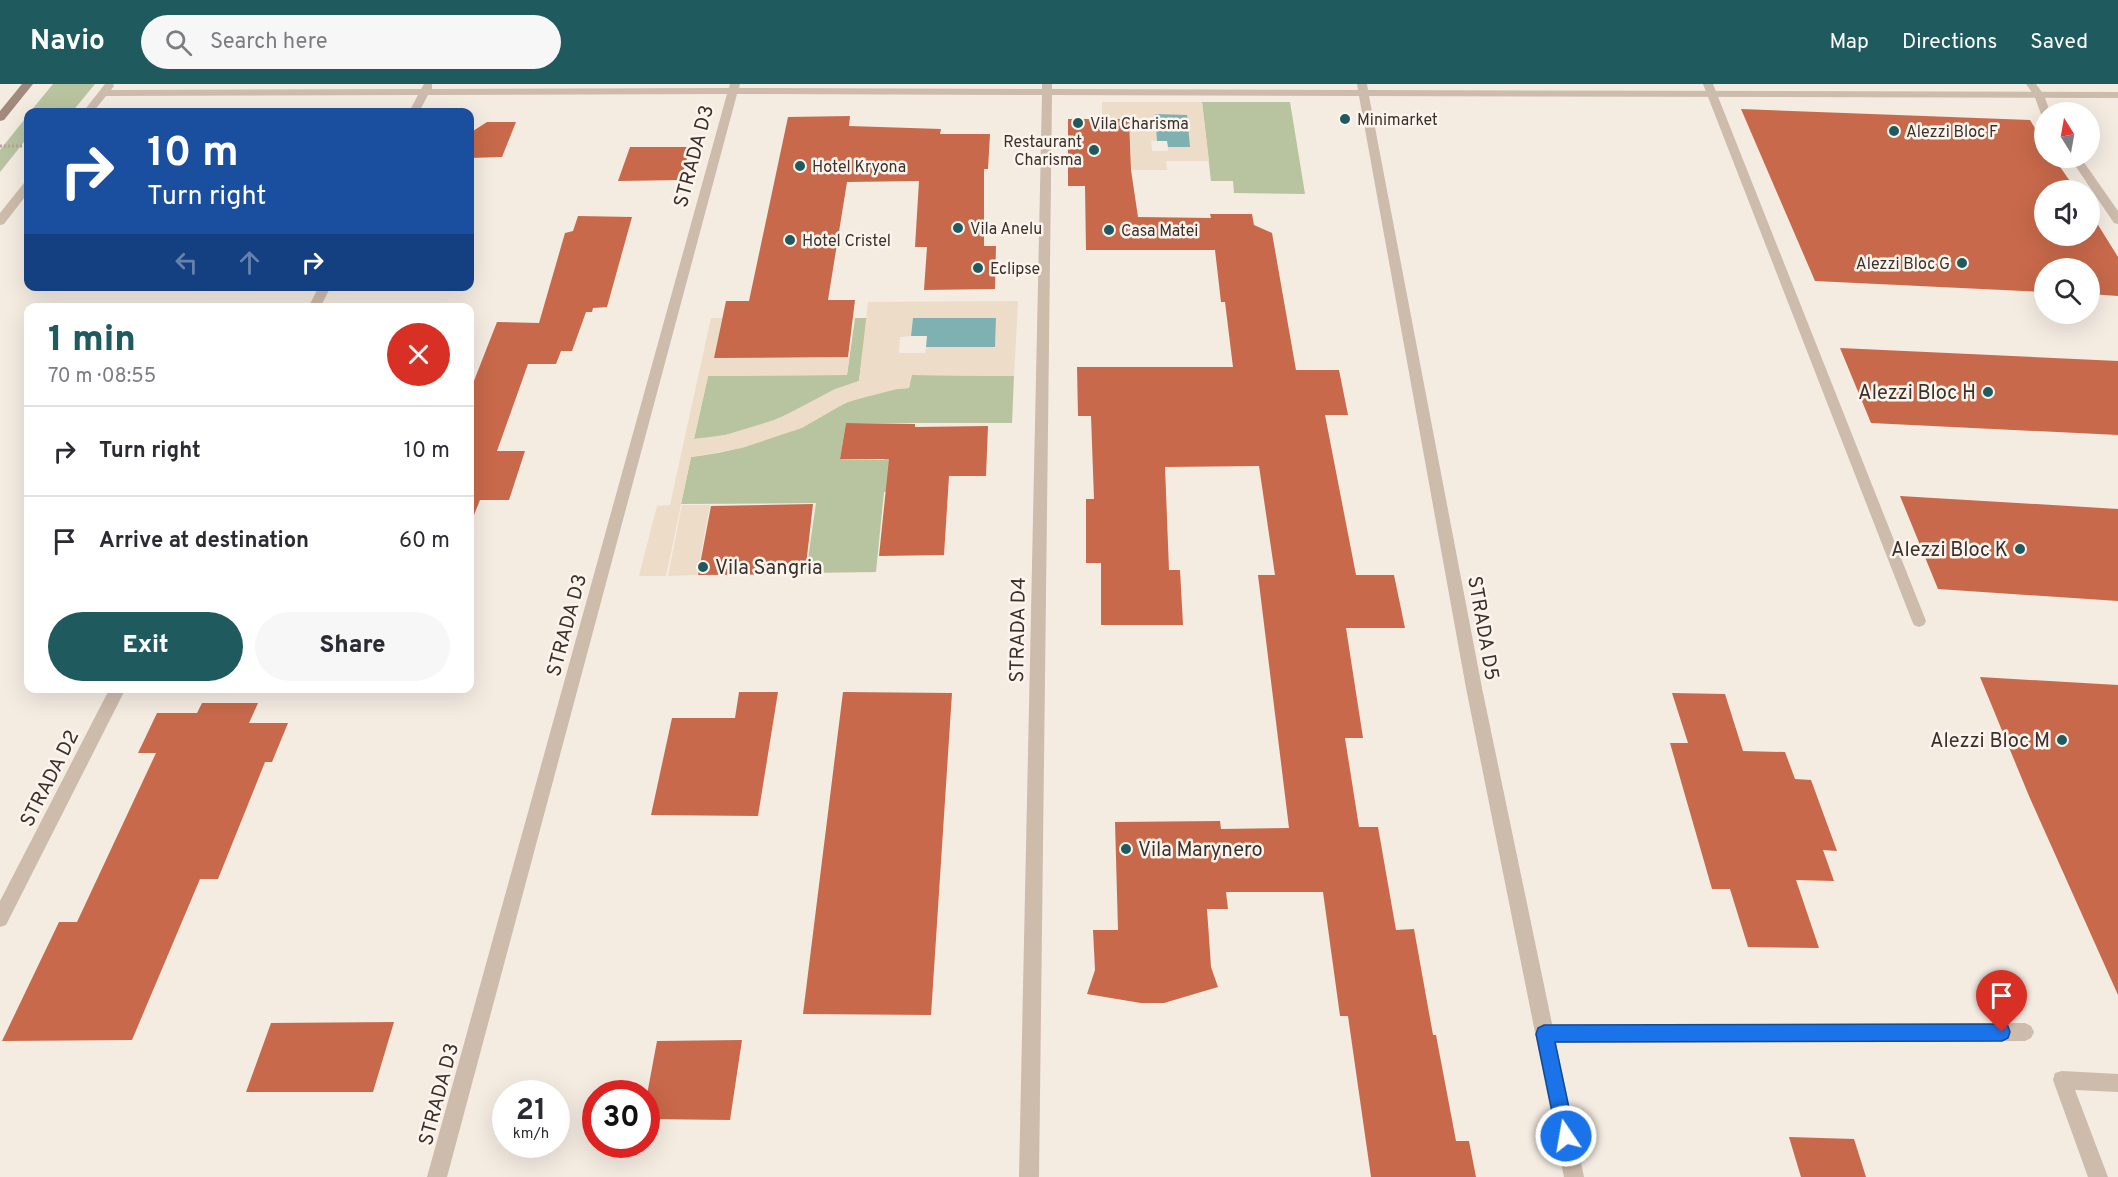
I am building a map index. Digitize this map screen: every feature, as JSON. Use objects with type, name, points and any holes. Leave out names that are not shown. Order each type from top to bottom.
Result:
[{"type":"main road","points":[[0,118],[28,84]]},
{"type":"street","points":[[2031,84],[2041,102]]},
{"type":"street","points":[[91,108],[108,88],[1710,89],[2118,95]]},
{"type":"street","points":[[416,108],[427,88]]},
{"type":"street","name":"STRADA D3","points":[[437,1177],[734,88]]},
{"type":"street","name":"STRADA D4","points":[[1029,1177],[1047,88]]},
{"type":"street","name":"STRADA D5","points":[[1364,89],[1474,688],[1574,1177]]},
{"type":"street","points":[[1710,89],[1919,621]]},
{"type":"street","points":[[2083,168],[2118,220]]},
{"type":"street","points":[[0,221],[24,191]]},
{"type":"street","name":"STRADA D2","points":[[0,919],[115,693]]},
{"type":"street","points":[[1544,1034],[2025,1032]]},
{"type":"street","points":[[2098,1177],[2062,1080],[2118,1083]]},
{"type":"path","points":[[0,146],[24,146]]},
{"type":"green space","points":[[53,84],[95,84],[75,108],[33,108]]},
{"type":"green space","points":[[1202,102],[1290,102],[1305,194],[1234,193],[1233,181],[1211,181]]},
{"type":"green space","points":[[24,120],[24,142],[0,172],[0,150]]},
{"type":"green space","points":[[855,318],[867,318],[859,381],[759,426],[726,435],[694,439],[708,376],[847,375]]},
{"type":"green space","points":[[911,375],[1014,376],[1012,423],[846,423],[840,459],[884,460],[887,448],[915,493],[884,492],[876,572],[806,573],[816,503],[681,504],[691,457],[751,444],[856,399],[909,388]]},
{"type":"shaded area","points":[[1102,102],[1202,102],[1209,161],[1166,161],[1167,170],[1132,170],[1129,119],[1102,119]],"holes":[[[1155,114],[1190,147],[1168,147],[1168,151],[1152,151],[1151,141],[1157,141]]]},
{"type":"shaded area","points":[[1018,301],[1014,376],[912,375],[909,388],[847,402],[802,428],[742,448],[691,457],[666,576],[639,576],[657,506],[670,505],[711,318],[722,318],[714,358],[849,357],[847,375],[708,376],[694,439],[725,435],[778,419],[835,389],[859,381],[868,302]],"holes":[[[913,318],[996,318],[995,346],[926,347],[925,353],[899,353],[900,337],[911,336]]]},
{"type":"shaded area","points":[[682,505],[710,505],[697,575],[668,576]]},
{"type":"water","points":[[1155,114],[1187,115],[1190,147],[1168,147],[1167,141],[1157,141]]},
{"type":"water","points":[[913,318],[996,318],[995,347],[926,347],[927,336],[911,336]]},
{"type":"building","points":[[1741,109],[2030,120],[2034,127],[2034,168],[2061,168],[2069,180],[2034,180],[2034,246],[2100,246],[2100,228],[2118,257],[2118,296],[2100,295],[2100,258],[2034,258],[2034,292],[1815,281]]},
{"type":"building","points":[[850,116],[849,126],[941,129],[940,134],[990,134],[988,169],[984,169],[984,246],[996,246],[995,289],[924,290],[927,247],[915,247],[919,181],[847,182],[828,300],[855,300],[848,357],[714,358],[726,301],[749,301],[788,117]]},
{"type":"building","points":[[1068,119],[1129,119],[1131,170],[1138,217],[1211,218],[1210,214],[1252,214],[1254,225],[1272,233],[1296,370],[1339,370],[1348,415],[1325,415],[1356,575],[1394,575],[1405,628],[1346,628],[1363,738],[1345,738],[1359,827],[1378,827],[1396,930],[1414,929],[1433,1035],[1436,1035],[1456,1141],[1469,1141],[1476,1177],[1371,1177],[1348,1016],[1340,1016],[1323,892],[1226,892],[1228,909],[1207,909],[1211,967],[1218,987],[1164,1003],[1141,1003],[1087,994],[1095,970],[1093,930],[1118,930],[1115,822],[1220,821],[1221,829],[1289,828],[1258,575],[1275,575],[1259,466],[1165,467],[1169,570],[1180,570],[1183,625],[1101,625],[1101,563],[1086,563],[1086,499],[1094,499],[1091,416],[1078,416],[1077,367],[1233,367],[1225,302],[1221,302],[1215,250],[1086,250],[1085,186],[1068,186]]},
{"type":"building","points":[[487,122],[516,122],[502,157],[474,158],[474,130]]},
{"type":"building","points":[[630,147],[690,147],[681,180],[618,181]]},
{"type":"building","points":[[578,216],[632,217],[607,307],[593,308],[592,312],[586,312],[572,351],[561,351],[556,364],[528,364],[497,451],[525,451],[509,500],[480,500],[474,515],[474,381],[497,322],[539,323],[565,233],[573,231]]},
{"type":"building","name":"Alezzi Bloc H","points":[[1840,348],[2118,361],[2118,435],[1871,423]]},
{"type":"building","points":[[846,423],[915,424],[915,427],[988,426],[986,476],[949,476],[944,555],[879,556],[889,459],[840,459]]},
{"type":"building","name":"Alezzi Bloc K","points":[[1900,496],[2118,509],[2118,601],[1938,589]]},
{"type":"building","name":"Vila Sangria","points":[[813,504],[805,574],[698,575],[711,506]]},
{"type":"building","name":"Alezzi Bloc M","points":[[1980,677],[2118,685],[2118,995],[2029,796]]},
{"type":"building","points":[[739,692],[778,692],[758,816],[651,815],[672,718],[735,718]]},
{"type":"building","points":[[843,692],[952,693],[931,1015],[803,1014]]},
{"type":"building","points":[[1672,693],[1725,694],[1743,751],[1785,752],[1795,779],[1811,780],[1837,851],[1823,850],[1834,881],[1796,880],[1819,948],[1748,947],[1730,889],[1712,889],[1670,743],[1688,743]]},
{"type":"building","points":[[202,703],[258,703],[249,723],[288,723],[272,762],[265,762],[218,879],[200,879],[132,1040],[2,1041],[59,922],[77,922],[156,753],[138,753],[157,713],[197,713]]},
{"type":"building","points":[[394,1022],[373,1092],[246,1092],[271,1023]]},
{"type":"building","points":[[742,1040],[730,1120],[660,1119],[660,1080],[650,1080],[657,1041]]},
{"type":"building","points":[[1789,1137],[1854,1139],[1866,1177],[1801,1177]]},
{"type":"place","name":"Minimarket","points":[[1345,119]]},
{"type":"place","name":"Vila Charisma","points":[[1078,123]]},
{"type":"place","name":"Alezzi Bloc F","points":[[1894,131]]},
{"type":"place","name":"Restaurant Charisma","points":[[1094,150]]},
{"type":"place","name":"Hotel Kryona","points":[[800,166]]},
{"type":"place","name":"Vila Anelu","points":[[958,228]]},
{"type":"place","name":"Casa Matei","points":[[1109,230]]},
{"type":"place","name":"Hotel Cristel","points":[[790,240]]},
{"type":"place","name":"Alezzi Bloc G","points":[[1962,263]]},
{"type":"place","name":"Eclipse","points":[[978,268]]},
{"type":"place","name":"Alezzi Bloc H","points":[[1988,392]]},
{"type":"place","name":"Alezzi Bloc K","points":[[2020,549]]},
{"type":"place","name":"Vila Sangria","points":[[703,567]]},
{"type":"place","name":"Alezzi Bloc M","points":[[2062,740]]},
{"type":"place","name":"Vila Marynero","points":[[1126,849]]},
{"type":"route","points":[[1566,1136],[1544,1034],[2002,1032]]}]
